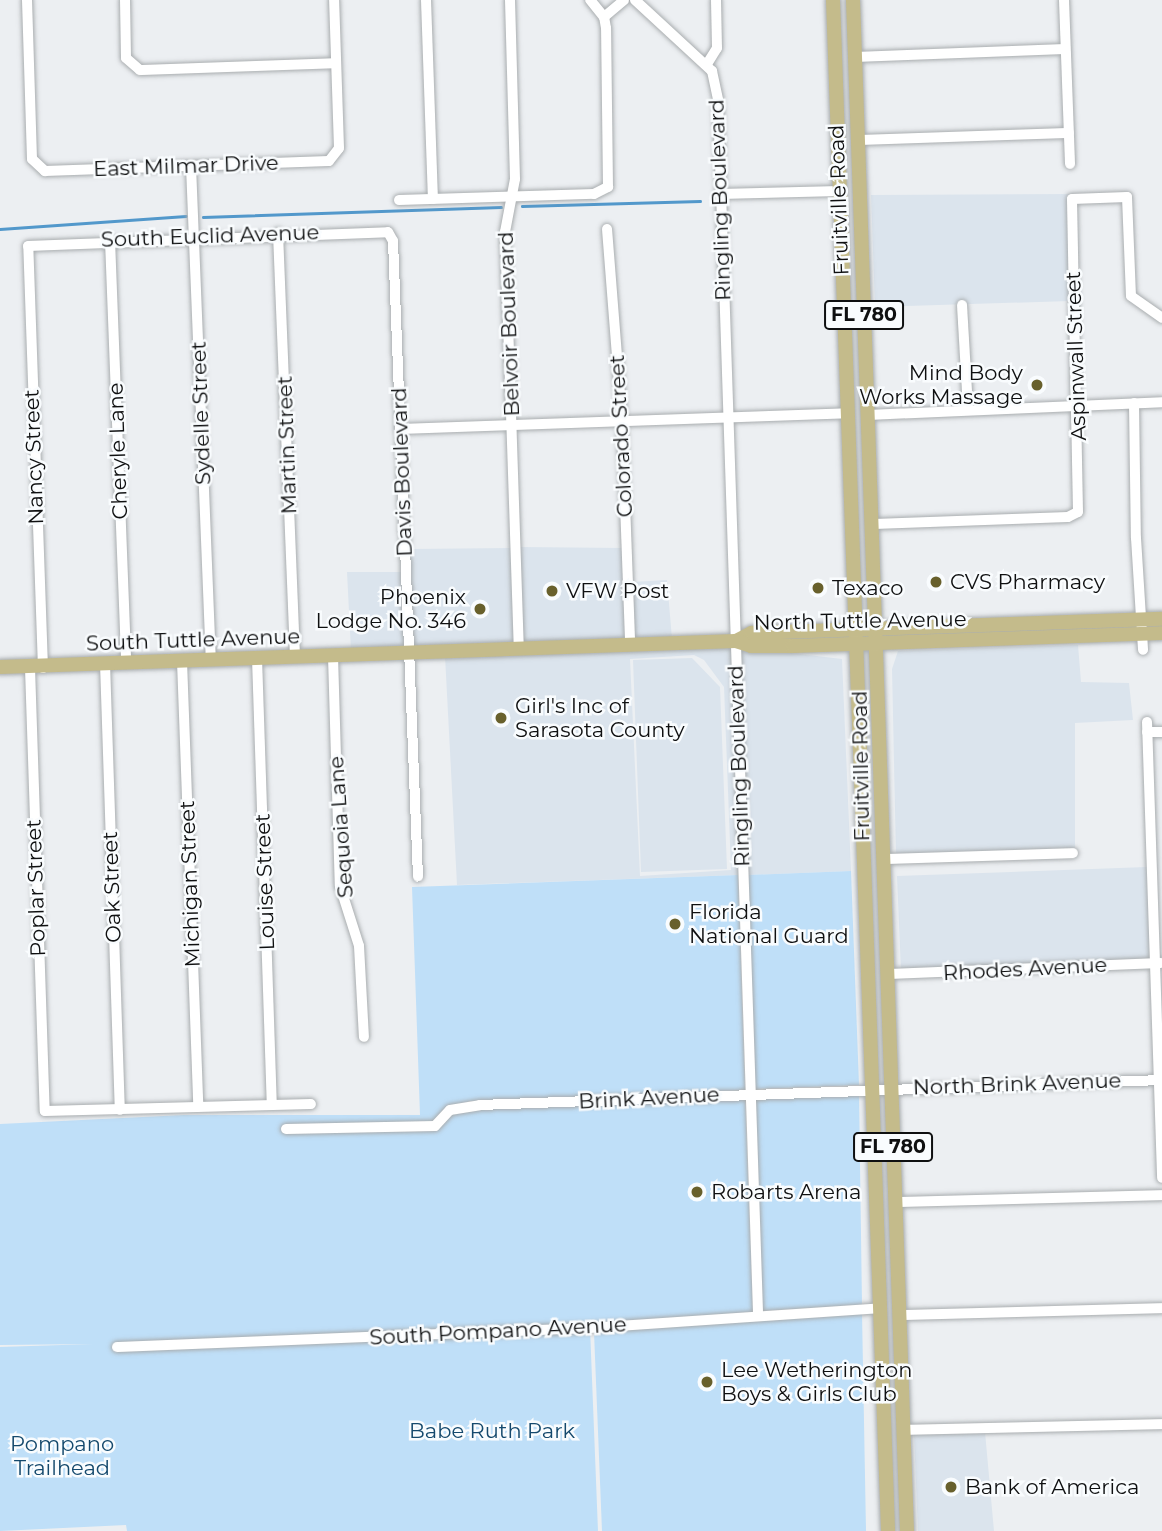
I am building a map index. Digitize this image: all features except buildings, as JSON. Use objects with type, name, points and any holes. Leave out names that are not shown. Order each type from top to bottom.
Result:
[{"type":"main road","name":"Fruitville Road","points":[[833,0],[858,637],[888,1531]]},
{"type":"main road","name":"Fruitville Road","points":[[853,0],[878,637],[907,1531]]},
{"type":"main road","points":[[846,371],[855,399],[868,415]]},
{"type":"main road","name":"North Tuttle Avenue","points":[[1143,627],[1162,619]]},
{"type":"main road","name":"North Tuttle Avenue","points":[[736,641],[751,646],[858,637],[1143,627],[1162,633]]},
{"type":"main road","name":"South Tuttle Avenue","points":[[0,672],[105,663],[736,641]]},
{"type":"main road","name":"South Tuttle Avenue","points":[[0,667],[36,668]]},
{"type":"street","name":"East Milmar Drive","points":[[27,0],[32,159],[37,168],[191,166],[334,158],[339,148],[336,63]]},
{"type":"street","points":[[125,0],[131,66],[139,70],[336,63],[334,0]]},
{"type":"street","points":[[426,0],[433,199]]},
{"type":"street","name":"Belvoir Boulevard","points":[[510,0],[513,196],[505,232],[519,649]]},
{"type":"street","points":[[399,200],[603,191],[610,182],[604,18],[590,0]]},
{"type":"street","points":[[604,18],[624,0]]},
{"type":"street","points":[[635,0],[707,65],[717,48],[716,0]]},
{"type":"street","points":[[1064,0],[1070,164]]},
{"type":"street","points":[[855,57],[1065,49]]},
{"type":"street","name":"Ringling Boulevard","points":[[707,65],[718,100],[758,1315]]},
{"type":"street","points":[[857,140],[1069,133]]},
{"type":"street","name":"Sydelle Street","points":[[191,166],[211,660]]},
{"type":"street","points":[[720,194],[839,191]]},
{"type":"street","name":"Aspinwall Street","points":[[874,524],[1071,516],[1077,512],[1078,404],[1072,199],[1126,197],[1131,296],[1162,318]]},
{"type":"street","name":"Colorado Street","points":[[607,229],[622,421],[630,644]]},
{"type":"street","name":"South Euclid Avenue","points":[[28,246],[278,233],[381,230],[391,235]]},
{"type":"street","name":"Martin Street","points":[[278,233],[295,657]]},
{"type":"street","name":"Davis Boulevard","points":[[391,235],[418,877]]},
{"type":"street","name":"Cheryle Lane","points":[[110,240],[126,663]]},
{"type":"street","name":"Nancy Street","points":[[28,246],[36,668]]},
{"type":"street","points":[[962,306],[968,409]]},
{"type":"street","points":[[1134,402],[1143,650]]},
{"type":"street","points":[[868,415],[1162,402]]},
{"type":"street","points":[[400,429],[848,413]]},
{"type":"street","name":"Sequoia Lane","points":[[333,656],[340,886],[359,946],[364,1037]]},
{"type":"street","name":"Louise Street","points":[[257,658],[272,1105]]},
{"type":"street","name":"Michigan Street","points":[[182,661],[198,1107]]},
{"type":"street","name":"Oak Street","points":[[105,663],[120,1110]]},
{"type":"street","name":"Poplar Street","points":[[36,668],[44,1108],[51,1112],[120,1110]]},
{"type":"street","points":[[1162,732],[1147,727],[1156,848],[1162,1178]]},
{"type":"street","points":[[884,859],[1073,853]]},
{"type":"street","name":"Rhodes Avenue","points":[[888,974],[1158,963]]},
{"type":"street","name":"North Brink Avenue","points":[[872,1088],[1160,1080]]},
{"type":"street","name":"Brink Avenue","points":[[286,1129],[435,1126],[450,1110],[470,1105],[872,1088]]},
{"type":"street","points":[[120,1110],[311,1104]]},
{"type":"street","points":[[895,1202],[1162,1195]]},
{"type":"street","name":"South Pompano Avenue","points":[[117,1347],[576,1329],[880,1308]]},
{"type":"street","points":[[900,1315],[1162,1308]]},
{"type":"street","points":[[904,1430],[1162,1424]]},
{"type":"shaded area","points":[[1075,194],[1067,195],[1070,301],[875,307],[871,195]]},
{"type":"shaded area","points":[[520,547],[622,548],[625,641],[523,645]]},
{"type":"shaded area","points":[[511,548],[515,645],[414,649],[410,549]]},
{"type":"shaded area","points":[[347,572],[402,572],[406,649],[351,651]]},
{"type":"shaded area","points":[[667,580],[672,639],[634,640],[632,582]]},
{"type":"shaded area","points":[[731,645],[738,875],[457,885],[445,656]],"holes":[[[694,655],[704,660],[724,687],[731,870],[640,876],[630,659]]]},
{"type":"shaded area","points":[[1078,645],[1081,682],[1129,683],[1133,720],[1075,723],[1075,849],[896,855],[892,669],[898,651]]},
{"type":"shaded area","points":[[740,647],[842,659],[851,871],[747,875]]},
{"type":"shaded area","points":[[692,658],[720,687],[727,869],[641,872],[633,660]]},
{"type":"shaded area","points":[[1147,867],[1150,960],[901,970],[897,876]]},
{"type":"shaded area","points":[[985,1432],[994,1531],[918,1531],[914,1434]]},
{"type":"green space","points":[[851,871],[859,1085],[754,1089],[747,875]]},
{"type":"green space","points":[[738,875],[745,1090],[470,1101],[443,1110],[433,1122],[282,1126],[282,1133],[437,1131],[448,1116],[462,1110],[745,1097],[753,1312],[590,1324],[113,1343],[590,1328],[598,1531],[127,1531],[126,1525],[0,1531],[0,1347],[93,1344],[0,1345],[0,1124],[184,1115],[420,1115],[412,887]]},
{"type":"green space","points":[[859,1093],[862,1305],[762,1311],[754,1097]]},
{"type":"green space","points":[[862,1313],[866,1531],[602,1531],[594,1332]]},
{"type":"waterway","points":[[522,206],[700,201]]},
{"type":"waterway","points":[[203,217],[501,207]]},
{"type":"waterway","points":[[0,229],[186,216]]},
{"type":"place","name":"Mind Body Works Massage","points":[[1037,385]]},
{"type":"place","name":"CVS Pharmacy","points":[[936,582]]},
{"type":"place","name":"Texaco","points":[[818,588]]},
{"type":"place","name":"VFW Post","points":[[552,591]]},
{"type":"place","name":"Phoenix Lodge No. 346","points":[[480,609]]},
{"type":"place","name":"Girl's Inc of Sarasota County","points":[[501,718]]},
{"type":"place","name":"Florida National Guard","points":[[675,924]]},
{"type":"place","name":"Robarts Arena","points":[[697,1192]]},
{"type":"place","name":"Lee Wetherington Boys & Girls Club","points":[[707,1382]]},
{"type":"place","name":"Bank of America","points":[[951,1487]]},
{"type":"park label","name":"Babe Ruth Park","points":[[492,1431]]},
{"type":"park label","name":"Pompano Trailhead","points":[[62,1456]]}]
